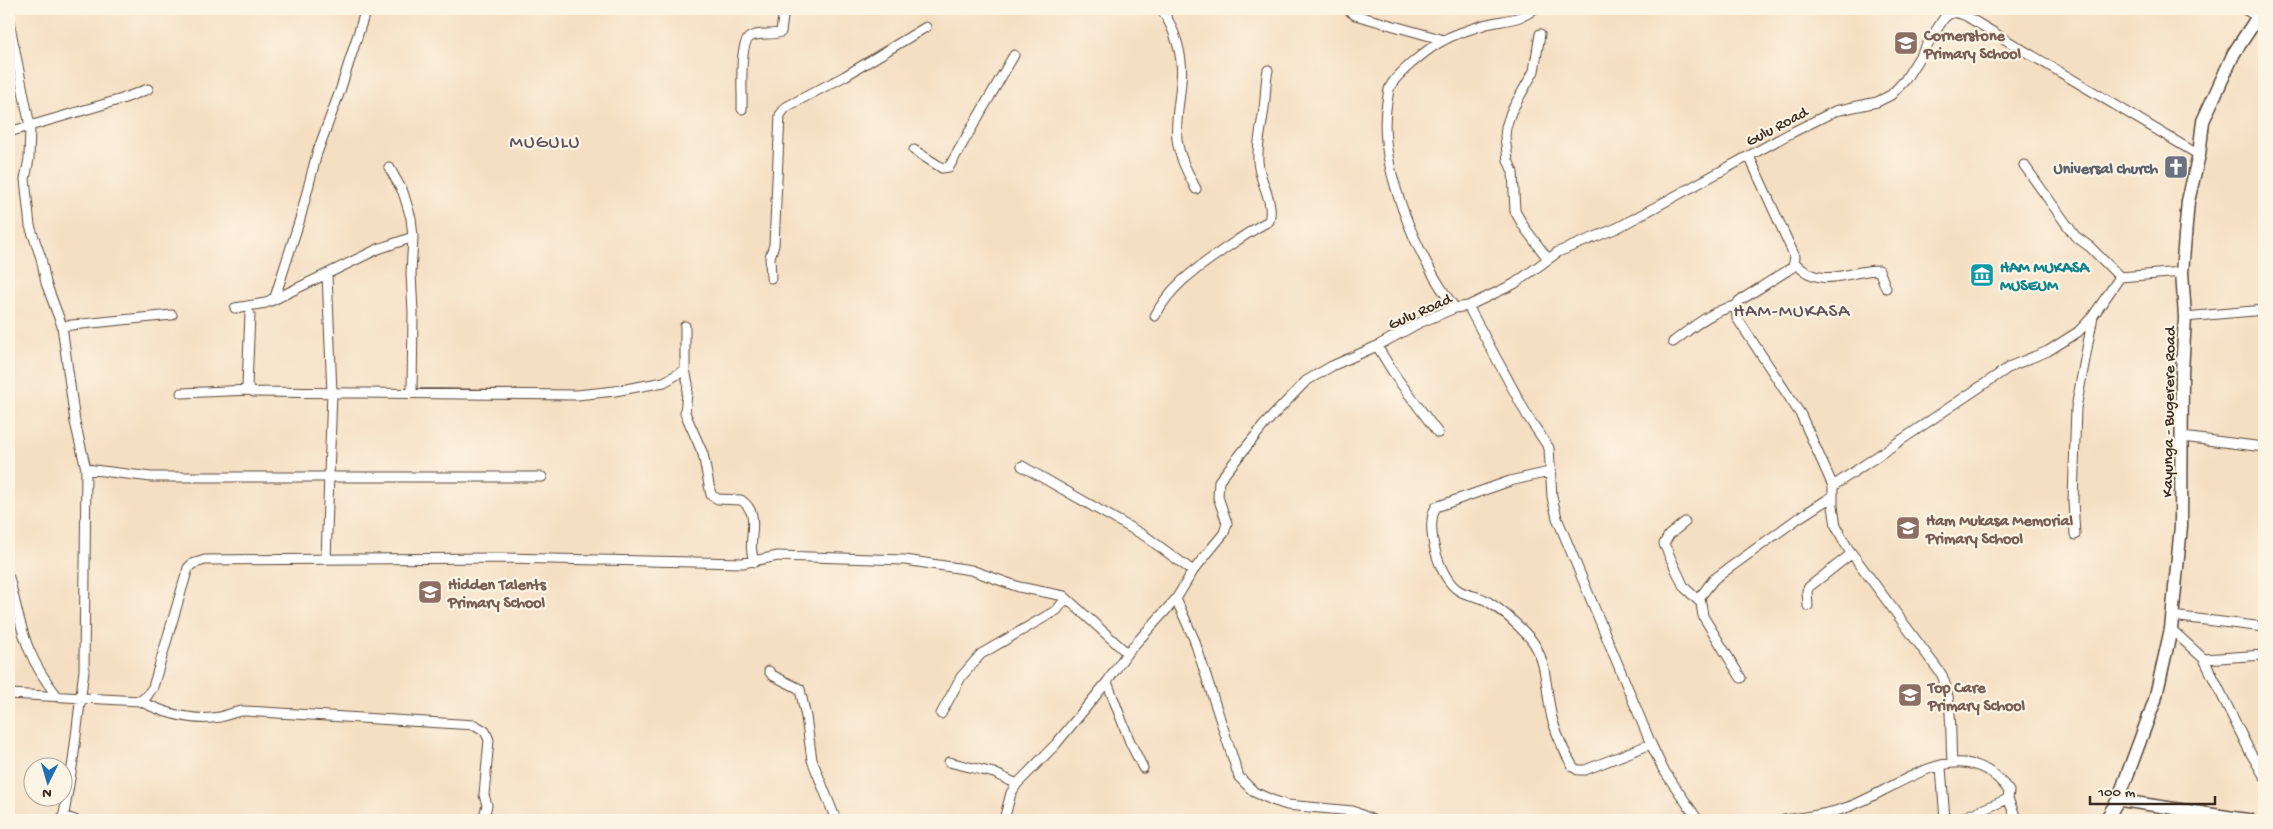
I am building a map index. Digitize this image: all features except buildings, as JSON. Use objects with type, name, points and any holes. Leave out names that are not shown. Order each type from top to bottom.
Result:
[{"type":"main road","name":"Kayunga - Bugerere Road","points":[[2106,820],[2118,800],[2156,700],[2171,622],[2180,526],[2185,317],[2182,272],[2188,201],[2199,156],[2203,120],[2234,53],[2262,15]]},
{"type":"street","points":[[266,303],[275,296],[300,219],[317,153],[340,91],[366,9]]},
{"type":"street","points":[[742,109],[742,61],[745,42],[752,36],[781,32],[784,9]]},
{"type":"street","points":[[1161,9],[1172,30],[1179,52],[1182,79],[1176,121],[1177,140],[1181,158],[1196,189]]},
{"type":"street","points":[[1347,9],[1355,15],[1444,40]]},
{"type":"street","points":[[1455,308],[1443,293],[1423,258],[1393,178],[1386,145],[1385,112],[1390,87],[1409,64],[1444,40],[1488,24],[1511,20],[1534,9]]},
{"type":"street","points":[[2244,9],[2262,15]]},
{"type":"street","name":"Gulu Road","points":[[1193,572],[1224,533],[1227,522],[1218,498],[1218,481],[1288,398],[1306,381],[1332,366],[1455,308],[1468,306],[1514,284],[1558,252],[1617,228],[1835,111],[1877,102],[1891,95],[1905,80],[1944,18],[1955,11],[2199,156]]},
{"type":"street","points":[[9,21],[30,126],[29,159],[25,179],[30,226],[46,283],[62,326],[75,422],[86,469],[86,575],[82,698],[63,818],[75,820]]},
{"type":"street","points":[[771,278],[770,257],[774,245],[780,116],[786,107],[845,76],[926,28]]},
{"type":"street","points":[[1540,34],[1534,72],[1511,112],[1505,137],[1508,160],[1513,172],[1515,211],[1548,260]]},
{"type":"street","points":[[914,150],[942,168],[949,167],[1014,55]]},
{"type":"street","points":[[1155,316],[1168,294],[1188,274],[1238,239],[1269,221],[1270,204],[1258,163],[1258,138],[1265,105],[1264,88],[1268,70]]},
{"type":"street","points":[[9,132],[148,89]]},
{"type":"street","points":[[1674,342],[1709,316],[1722,309],[1736,306],[1740,301],[1793,267],[1795,263],[1795,257],[1749,156]]},
{"type":"street","points":[[2024,164],[2075,236],[2090,247],[2120,277],[2182,272]]},
{"type":"street","points":[[389,166],[403,192],[411,218],[413,237],[411,274],[413,312],[412,393]]},
{"type":"street","points":[[235,308],[266,303],[378,249],[413,237]]},
{"type":"street","points":[[1795,263],[1804,273],[1832,279],[1868,270],[1879,270],[1883,275],[1886,288]]},
{"type":"street","points":[[326,559],[332,392],[327,275]]},
{"type":"street","points":[[1834,486],[2011,366],[2048,351],[2078,332],[2093,316],[2120,277]]},
{"type":"street","points":[[1468,306],[1524,409],[1549,448],[1551,454],[1549,472],[1557,518],[1651,744],[1663,769],[1698,820]]},
{"type":"street","points":[[1736,306],[1738,318],[1801,415],[1834,486],[1836,526],[1851,554],[1942,675],[1950,705],[1952,763]]},
{"type":"street","points":[[2185,317],[2264,310]]},
{"type":"street","points":[[250,314],[247,386],[250,390]]},
{"type":"street","points":[[62,326],[172,315]]},
{"type":"street","points":[[2075,535],[2073,501],[2076,408],[2093,316]]},
{"type":"street","points":[[685,326],[685,370],[688,384],[685,413],[702,454],[711,495],[718,499],[741,500],[750,507],[753,516],[750,550],[755,562]]},
{"type":"street","points":[[1377,346],[1396,377],[1438,433]]},
{"type":"street","points":[[182,393],[250,390],[254,392],[577,395],[615,391],[664,382],[685,370]]},
{"type":"street","points":[[2182,437],[2264,447]]},
{"type":"street","points":[[1004,820],[1011,793],[1017,784],[1056,744],[1107,682],[1127,652],[1176,599],[1193,572],[1131,528],[1022,466]]},
{"type":"street","points":[[86,469],[151,477],[542,477]]},
{"type":"street","points":[[1549,472],[1510,481],[1436,507],[1432,513],[1431,522],[1433,544],[1448,580],[1458,590],[1486,600],[1529,638],[1540,652],[1553,722],[1573,767],[1578,770],[1585,770],[1651,744]]},
{"type":"street","points":[[1741,678],[1703,616],[1700,597],[1714,579],[1797,519],[1833,496]]},
{"type":"street","points":[[1686,522],[1669,535],[1664,544],[1684,586],[1701,604]]},
{"type":"street","points":[[1808,606],[1807,592],[1809,587],[1851,554]]},
{"type":"street","points":[[140,701],[147,696],[153,686],[188,568],[192,564],[205,560],[498,558],[755,562],[778,556],[905,560],[943,564],[971,570],[1019,588],[1051,593],[1066,598],[1127,652]]},
{"type":"street","points":[[9,578],[20,630],[27,648],[40,673],[58,697]]},
{"type":"street","points":[[941,714],[961,677],[981,654],[1058,610],[1066,598]]},
{"type":"street","points":[[1176,599],[1194,638],[1238,777],[1254,792],[1287,805],[1353,811],[1373,820]]},
{"type":"street","points":[[2171,622],[2264,627]]},
{"type":"street","points":[[2171,622],[2204,659],[2250,752],[2264,776]]},
{"type":"street","points":[[2204,659],[2264,655]]},
{"type":"street","points":[[769,671],[772,676],[800,689],[812,760],[836,820]]},
{"type":"street","points":[[1107,682],[1130,742],[1143,768]]},
{"type":"street","points":[[9,694],[140,701],[169,714],[197,717],[220,716],[238,710],[246,710],[475,725],[485,731],[488,740],[484,794],[487,805],[483,820]]},
{"type":"street","points":[[949,762],[994,774],[1017,784]]},
{"type":"street","points":[[1784,820],[1849,807],[1914,774],[1960,762],[1992,772],[2009,791],[2008,799],[2017,820]]},
{"type":"street","points":[[1941,767],[1945,820]]},
{"type":"street","points":[[1957,820],[2008,799]]},
{"type":"street","points":[[2118,800],[2250,820]]},
{"type":"street","points":[[1325,820],[1328,810]]},
{"type":"place","name":"Cornerstone Primary School","points":[[1906,43]]},
{"type":"place","name":"Universal church","points":[[2176,167]]},
{"type":"place","name":"HAM MUKASA MUSEUM","points":[[1982,275]]},
{"type":"place","name":"Ham Mukasa Memorial Primary School","points":[[1908,528]]},
{"type":"place","name":"Hidden Talents Primary School","points":[[430,592]]},
{"type":"place","name":"Top Care Primary School","points":[[1910,695]]},
{"type":"district","name":"MUGULU","points":[[545,140]]},
{"type":"district","name":"HAM-MUKASA","points":[[1792,309]]}]
